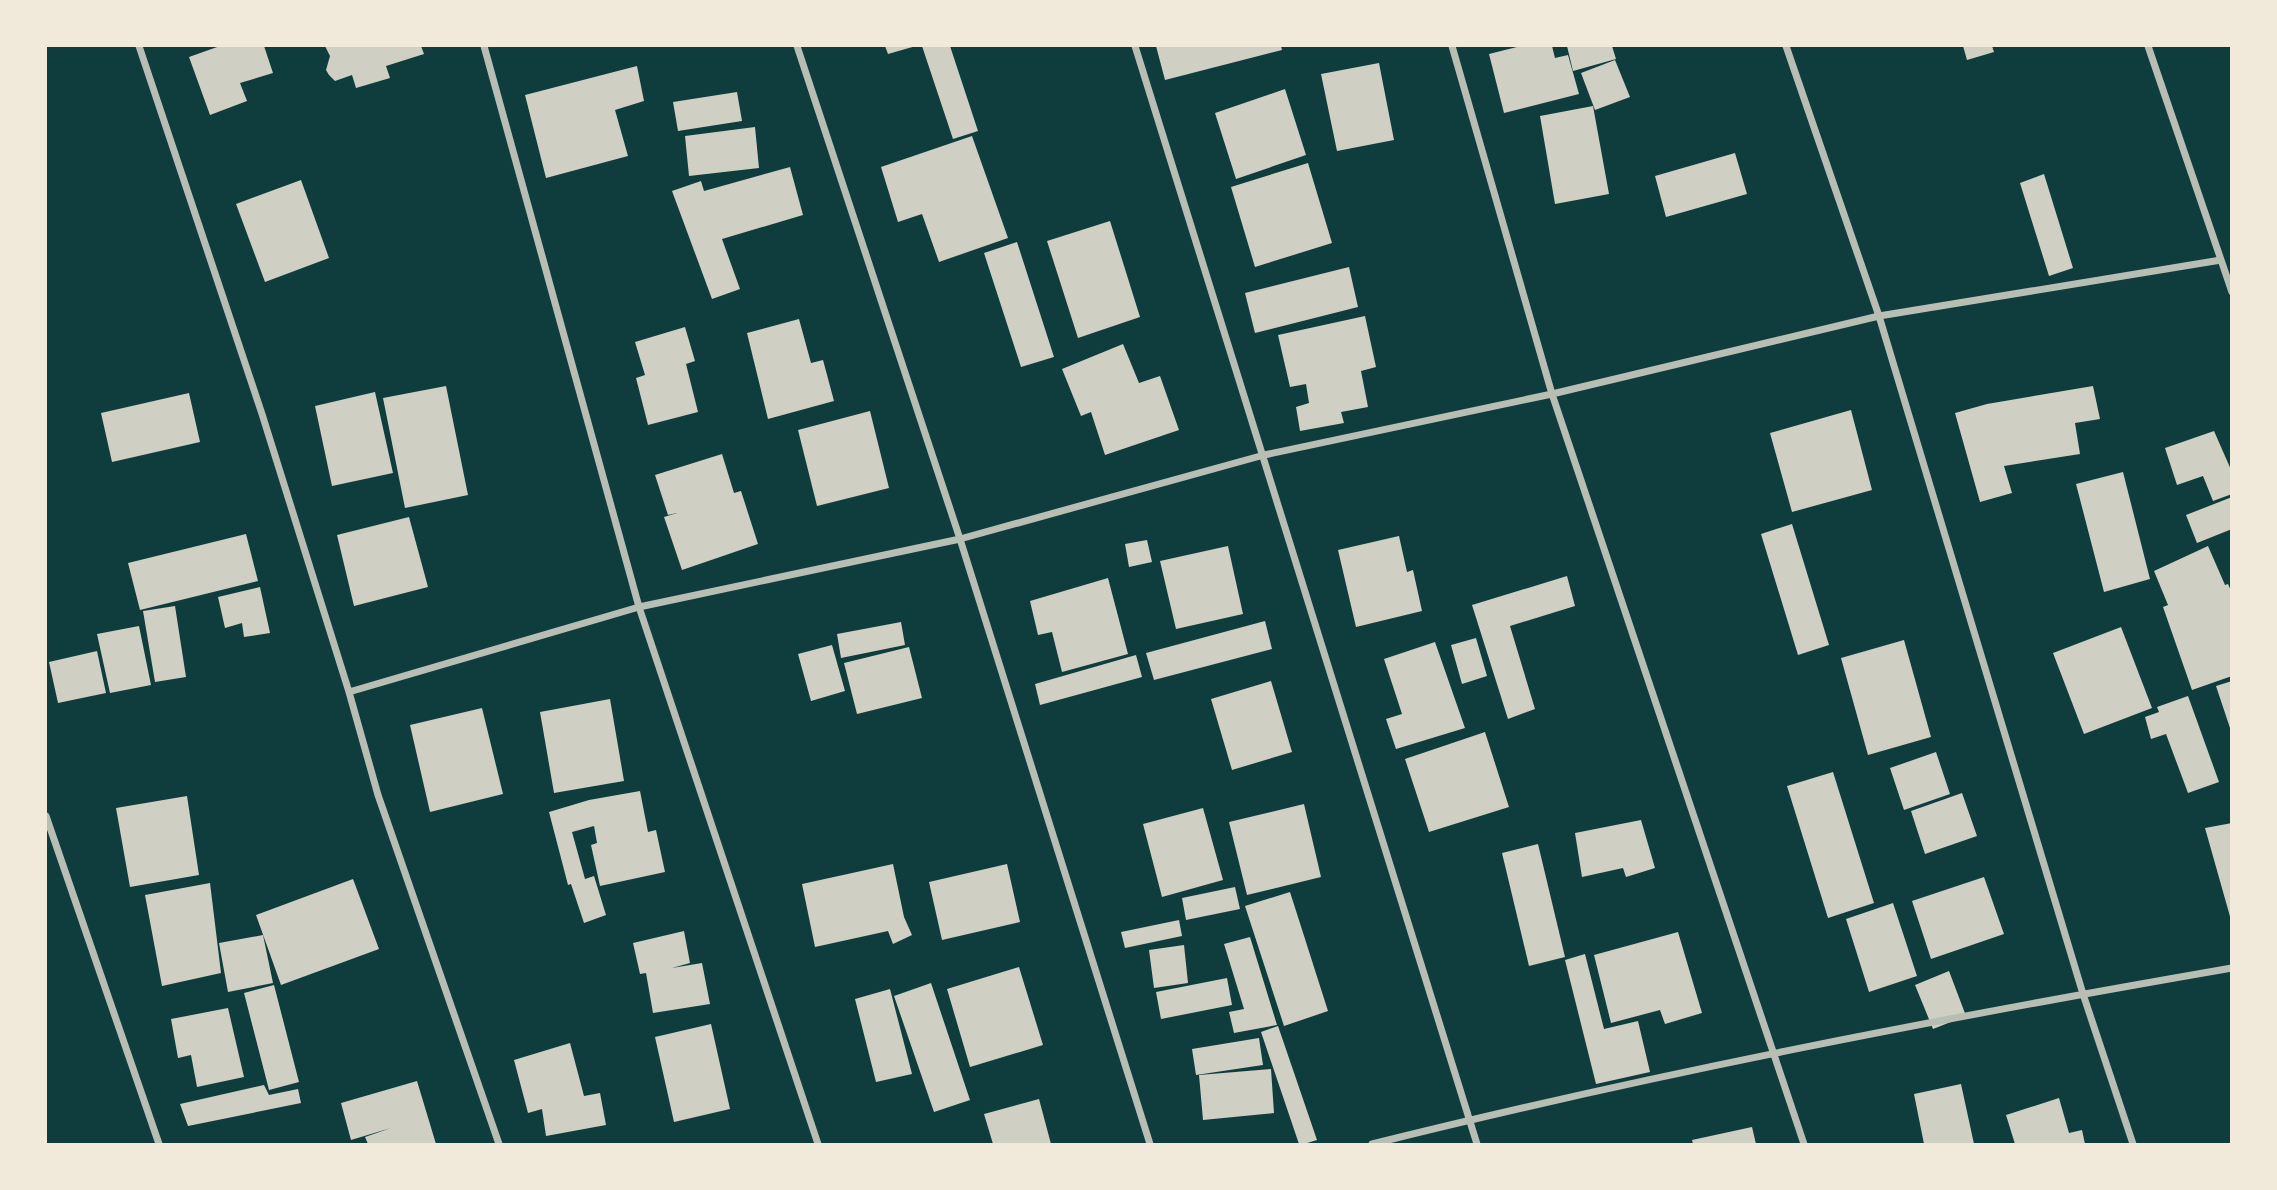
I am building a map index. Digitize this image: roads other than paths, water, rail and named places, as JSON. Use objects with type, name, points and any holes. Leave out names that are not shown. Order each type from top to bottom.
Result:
[{"type":"street","points":[[139,46],[262,414],[349,692],[378,795],[499,1144]]},
{"type":"street","points":[[484,46],[639,607],[818,1144]]},
{"type":"street","points":[[797,46],[960,539],[1150,1144]]},
{"type":"street","points":[[1135,46],[1477,1144]]},
{"type":"street","points":[[1452,46],[1552,394],[1804,1144]]},
{"type":"street","points":[[1786,46],[1880,316],[2083,994],[2133,1144]]},
{"type":"street","points":[[2148,46],[2231,292]]},
{"type":"street","points":[[349,692],[639,607],[960,539],[1264,455],[1552,394],[1880,316],[2221,260]]},
{"type":"street","points":[[46,817],[159,1144]]},
{"type":"street","points":[[1372,1144],[1774,1053],[2231,968]]}]
